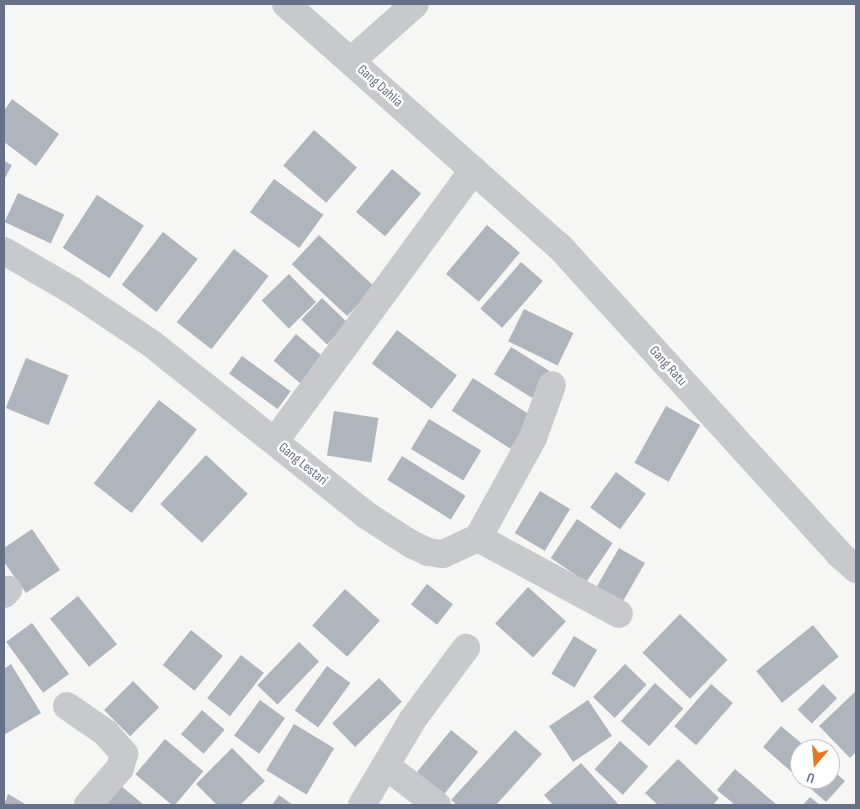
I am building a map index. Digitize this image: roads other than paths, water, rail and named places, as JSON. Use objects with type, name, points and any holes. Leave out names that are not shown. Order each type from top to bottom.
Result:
[{"type":"street","name":"Gang Dahlia","points":[[286,4],[352,60],[473,170]]},
{"type":"street","points":[[352,60],[416,4]]},
{"type":"street","points":[[275,441],[473,170]]},
{"type":"street","name":"Gang Ratu","points":[[473,170],[560,248],[839,554],[856,569]]},
{"type":"street","name":"Gang Lestari","points":[[4,251],[73,291],[152,344],[366,515],[411,544],[428,552],[443,554],[478,538]]},
{"type":"street","points":[[552,385],[533,438],[478,538],[619,614]]},
{"type":"street","points":[[362,805],[412,719],[466,648]]},
{"type":"street","points":[[67,706],[106,734],[124,754],[120,768],[88,805]]},
{"type":"street","points":[[386,766],[437,805]]}]
